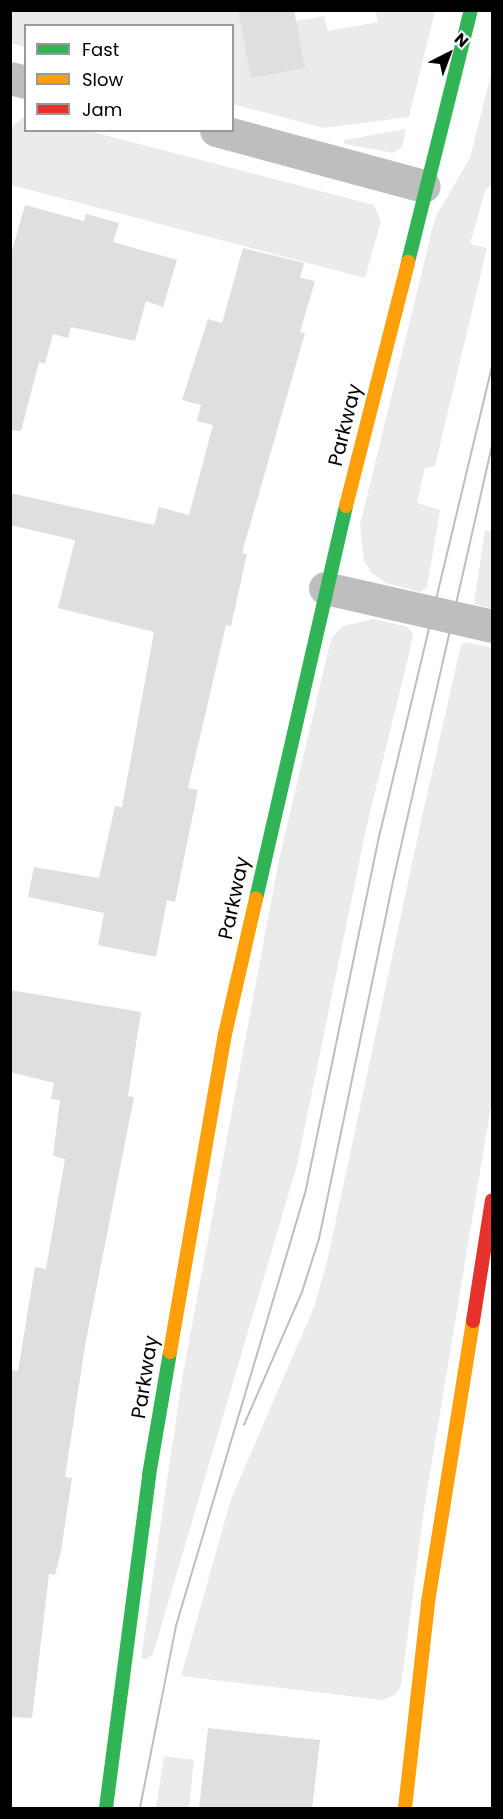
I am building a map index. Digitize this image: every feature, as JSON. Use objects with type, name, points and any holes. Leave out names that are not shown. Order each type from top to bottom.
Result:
[{"type":"street","name":"Parkway","points":[[106,1809],[132,1593],[194,1195],[251,908],[424,186],[471,10]]},
{"type":"street","points":[[223,132],[424,186]]},
{"type":"street","points":[[326,588],[492,627]]},
{"type":"street","points":[[405,1809],[431,1581],[492,1200]]},
{"type":"shaded area","points":[[10,11],[238,11],[296,21],[324,16],[328,31],[378,22],[376,11],[435,11],[409,117],[323,128],[234,104],[234,24],[24,24],[24,47],[11,43]]},
{"type":"shaded area","points":[[492,70],[492,184],[485,191],[470,244],[487,248],[435,466],[425,468],[417,503],[440,510],[427,587],[420,592],[386,583],[372,573],[364,561],[360,525],[435,218],[470,158]]},
{"type":"shaded area","points":[[24,117],[24,132],[93,132],[374,205],[381,221],[365,278],[11,185],[10,128]]},
{"type":"shaded area","points":[[406,129],[402,147],[393,153],[345,144],[344,140]]},
{"type":"shaded area","points":[[485,530],[492,532],[492,609],[474,604]]},
{"type":"shaded area","points":[[374,619],[408,627],[413,635],[366,829],[297,1165],[153,1654],[147,1659],[141,1658],[182,1379],[278,864],[331,639],[343,626]]},
{"type":"shaded area","points":[[467,642],[492,648],[492,1100],[424,1509],[401,1686],[395,1695],[383,1700],[181,1676],[231,1499],[314,1307],[327,1262],[423,812],[461,645]]},
{"type":"shaded area","points":[[164,1756],[194,1760],[189,1808],[156,1808]]},
{"type":"building","points":[[238,10],[294,10],[305,68],[251,78]]},
{"type":"building","points":[[25,205],[84,221],[86,214],[119,223],[113,242],[177,260],[163,307],[146,301],[135,341],[71,327],[68,338],[53,334],[45,364],[39,362],[21,431],[10,430],[10,258]]},
{"type":"building","points":[[243,248],[304,263],[300,278],[315,281],[300,332],[305,333],[242,553],[247,554],[231,626],[226,625],[188,788],[198,790],[175,902],[167,900],[156,957],[98,945],[104,913],[28,897],[34,867],[99,878],[115,806],[122,807],[154,632],[58,608],[75,540],[10,525],[10,493],[154,525],[159,507],[189,515],[213,425],[197,421],[201,405],[182,400],[208,319],[222,323]]},
{"type":"building","points":[[10,990],[141,1012],[128,1096],[134,1097],[85,1346],[65,1477],[72,1478],[61,1551],[55,1575],[49,1574],[32,1718],[10,1717],[10,1370],[18,1371],[35,1267],[46,1269],[65,1159],[53,1156],[60,1100],[51,1099],[54,1083],[10,1072]]},
{"type":"building","points":[[208,1728],[320,1740],[312,1809],[199,1809]]},
{"type":"tram line","points":[[140,1808],[176,1626],[305,1194],[380,833],[492,367]]},
{"type":"tram line","points":[[244,1425],[302,1292],[319,1239],[394,877],[492,445]]},
{"type":"traffic: fast","points":[[408,262],[471,10]]},
{"type":"traffic: fast","points":[[256,899],[346,506]]},
{"type":"traffic: fast","points":[[106,1808],[149,1475],[170,1352]]},
{"type":"traffic: slow","points":[[346,506],[408,262]]},
{"type":"traffic: slow","points":[[170,1352],[225,1034],[256,899]]},
{"type":"traffic: slow","points":[[405,1808],[428,1602],[473,1321]]},
{"type":"traffic: jam","points":[[473,1321],[492,1200]]}]
